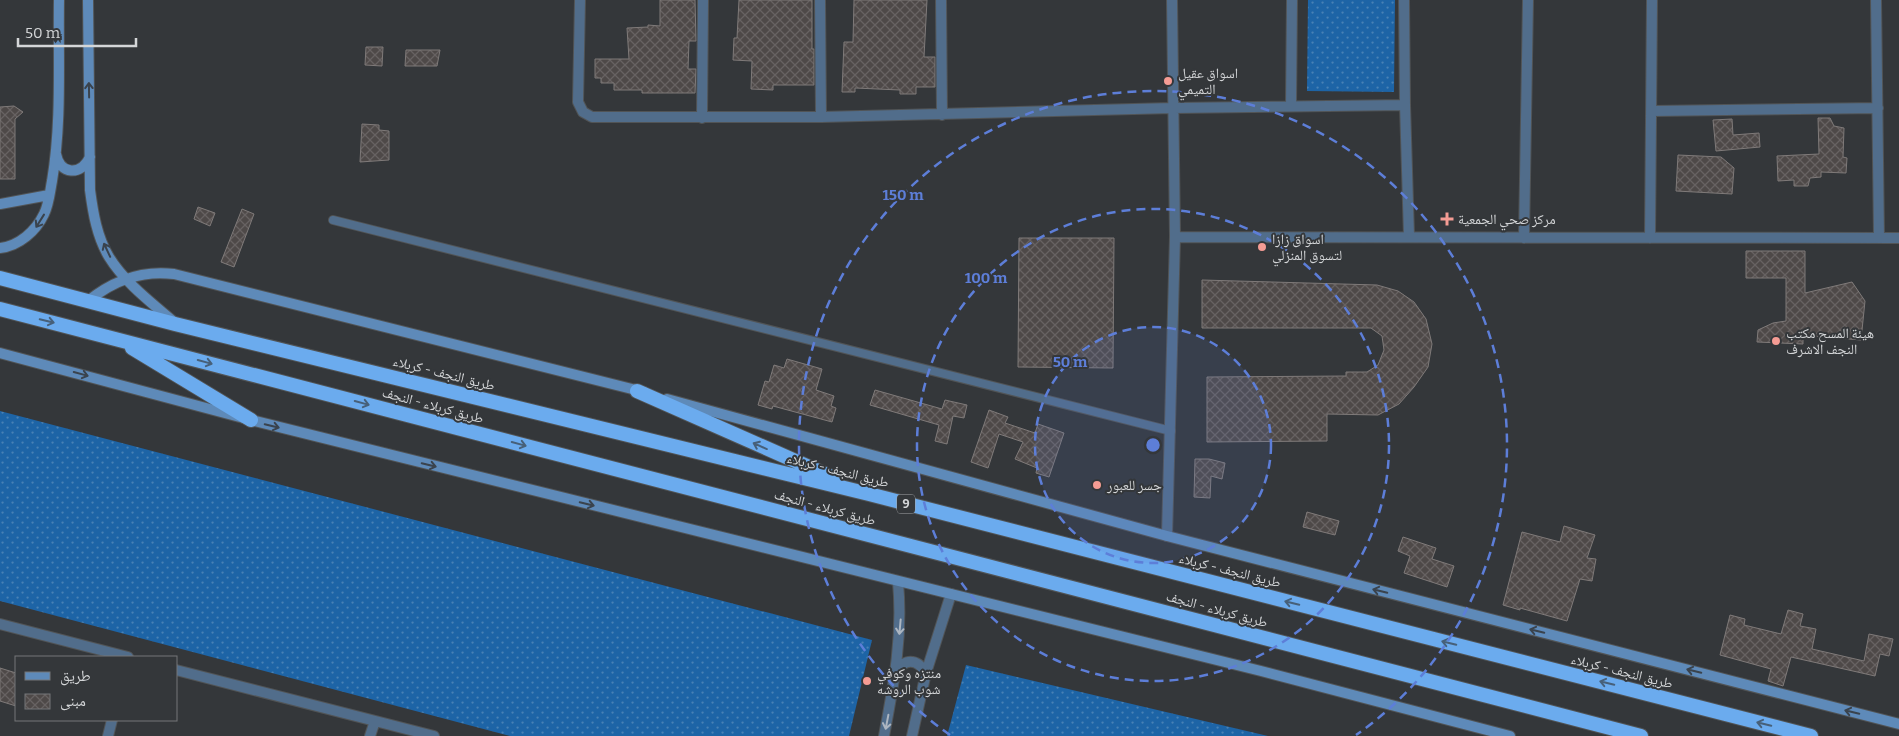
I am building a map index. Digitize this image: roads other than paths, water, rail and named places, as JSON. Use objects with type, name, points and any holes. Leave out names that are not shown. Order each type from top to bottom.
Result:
[{"type":"highway","name":"طريق النجف - کربلاء","points":[[0,278],[175,324],[869,494],[1811,736]]},
{"type":"highway","name":"طريق کربلاء - النجف","points":[[0,310],[1641,736]]},
{"type":"highway","points":[[119,340],[251,420]]},
{"type":"highway","points":[[637,390],[869,494]]},
{"type":"main road","points":[[0,248],[22,240],[35,228],[45,213],[56,153],[59,0]]},
{"type":"main road","points":[[88,0],[90,190],[93,214],[109,257],[127,278],[175,324]]},
{"type":"main road","points":[[56,153],[57,160],[61,166],[67,170],[75,171],[87,164],[90,157]]},
{"type":"main road","points":[[0,204],[49,195]]},
{"type":"main road","points":[[88,301],[100,292],[127,278],[158,272],[174,274],[637,390],[1167,536],[1899,724]]},
{"type":"main road","points":[[0,353],[251,420],[951,594],[1510,736]]},
{"type":"street","points":[[580,0],[578,102],[583,112],[592,117],[821,117],[1173,108],[1405,105]]},
{"type":"street","points":[[702,118],[703,0]]},
{"type":"street","points":[[820,0],[821,117]]},
{"type":"street","points":[[941,0],[942,115]]},
{"type":"street","points":[[1167,536],[1175,237],[1172,0]]},
{"type":"street","points":[[1291,106],[1292,0]]},
{"type":"street","points":[[1404,0],[1409,236]]},
{"type":"street","points":[[1524,238],[1528,0]]},
{"type":"street","points":[[1650,238],[1652,0]]},
{"type":"street","points":[[1876,0],[1879,238]]},
{"type":"street","points":[[1652,111],[1878,108]]},
{"type":"street","points":[[1175,237],[1899,238]]},
{"type":"street","points":[[884,736],[896,673],[901,623],[898,582]]},
{"type":"street","points":[[912,736],[926,673],[951,594]]},
{"type":"street","points":[[0,624],[124,656]]},
{"type":"street","points":[[896,673],[900,666],[907,662],[915,662],[922,666],[926,673]]},
{"type":"street","points":[[178,671],[434,736]]},
{"type":"street","points":[[108,736],[112,721]]},
{"type":"street","points":[[370,736],[374,721]]},
{"type":"lane","points":[[332,220],[1171,431]]},
{"type":"place","name":"اسواق عقيل التميمي","points":[[1168,81]]},
{"type":"place","name":"مركز صحي الجمعية","points":[[1447,219]]},
{"type":"place","name":"اسواق زازا لتسوق المنزلي","points":[[1262,247]]},
{"type":"place","name":"هيئة المسح مكتب النجف الاشرف","points":[[1776,341]]},
{"type":"place","name":"جسر للعبور","points":[[1097,485]]},
{"type":"place","name":"منتزه وكوفي شوب الروشه","points":[[867,681]]}]
